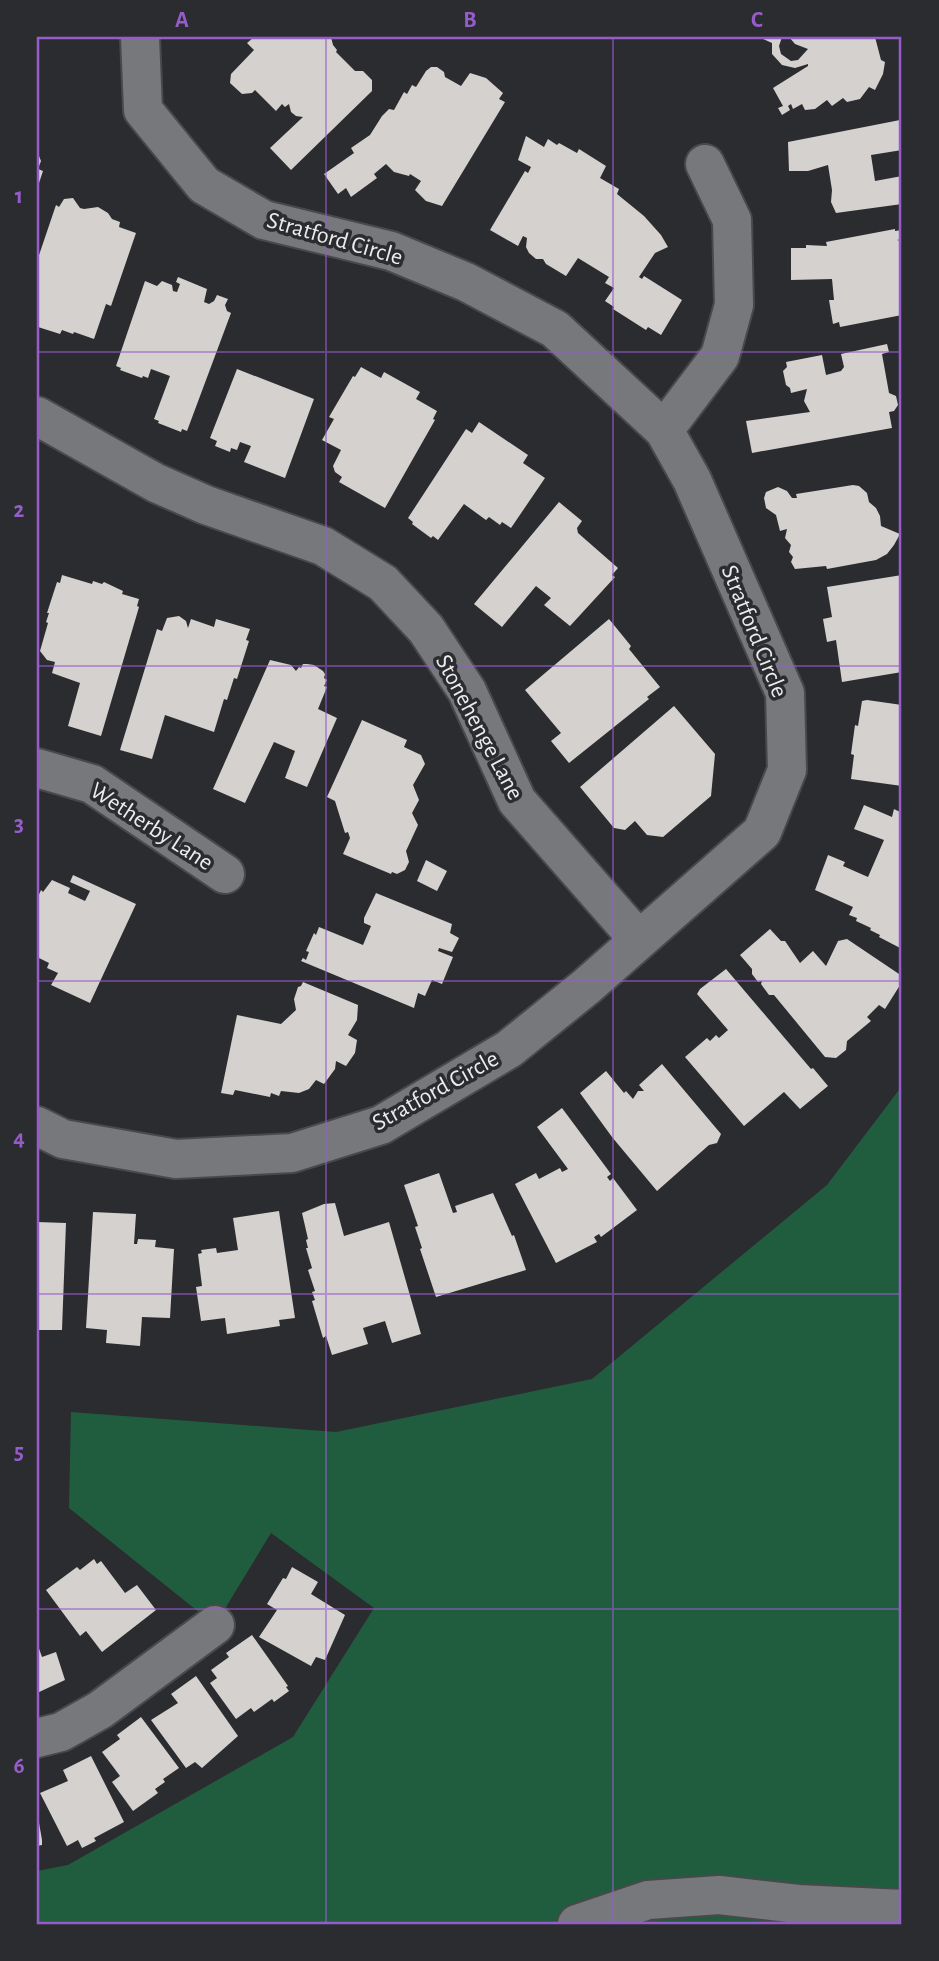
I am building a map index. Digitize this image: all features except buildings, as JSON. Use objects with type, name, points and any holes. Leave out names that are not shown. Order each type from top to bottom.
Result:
[{"type":"street","name":"Stratford Circle","points":[[37,1126],[63,1139],[176,1159],[292,1153],[381,1125],[509,1049],[587,986],[762,832],[787,770],[786,693],[692,480],[664,430],[555,329],[544,323],[466,282],[391,251],[264,220],[204,185],[143,110],[140,37]]},
{"type":"street","points":[[664,430],[720,356],[734,305],[732,220],[705,164]]},
{"type":"street","name":"Stonehenge Lane","points":[[37,416],[156,483],[206,505],[323,546],[383,583],[426,629],[467,691],[517,801],[638,939]]},
{"type":"street","name":"Wetherby Lane","points":[[37,768],[92,784],[225,874]]},
{"type":"street","points":[[37,1738],[61,1732],[100,1710],[215,1625]]},
{"type":"street","points":[[577,1924],[648,1900],[719,1895],[798,1904],[902,1909]]},
{"type":"green space","points":[[902,1086],[902,1924],[37,1924],[37,1871],[68,1865],[293,1737],[374,1608],[271,1533],[215,1625],[69,1508],[71,1412],[336,1432],[592,1379],[827,1185]]}]
